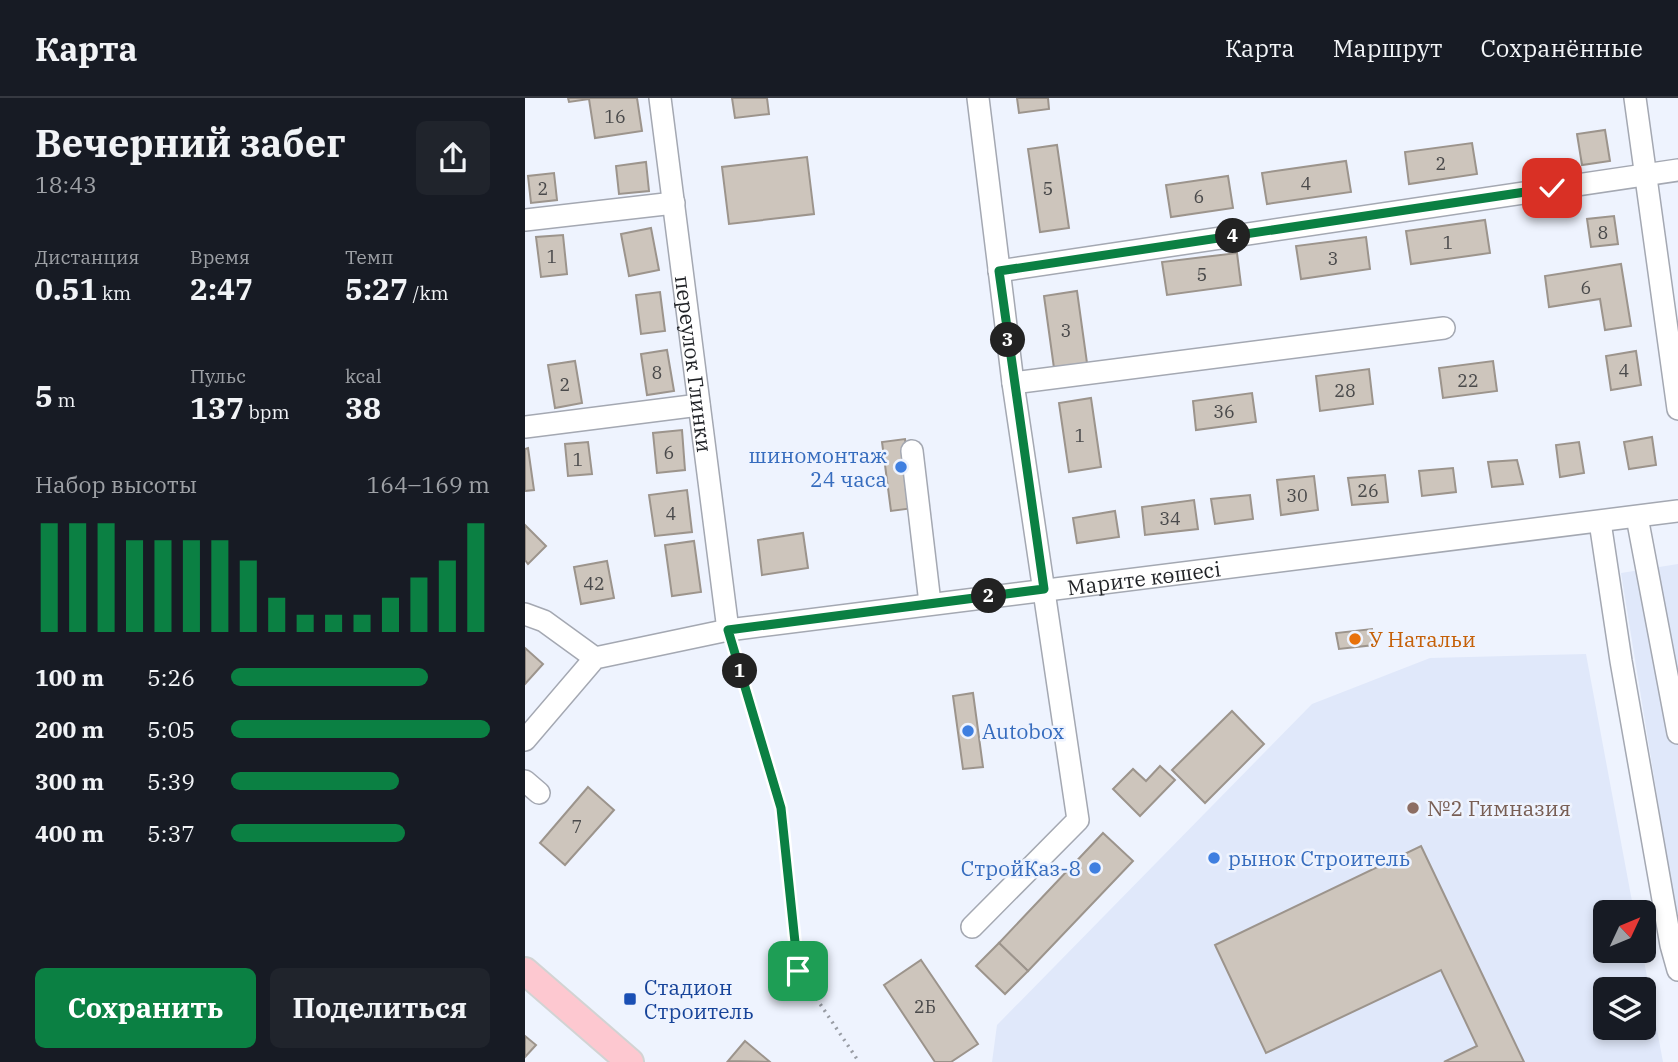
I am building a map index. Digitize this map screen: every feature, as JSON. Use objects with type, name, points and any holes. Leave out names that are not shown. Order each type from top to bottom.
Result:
[{"type":"main road","points":[[525,971],[630,1062]]},
{"type":"street","name":"переулок Глинки","points":[[660,98],[728,630]]},
{"type":"street","points":[[972,927],[1078,820],[1013,383],[978,98]]},
{"type":"street","points":[[1635,98],[1678,409]]},
{"type":"street","points":[[999,271],[1678,170]]},
{"type":"street","points":[[525,220],[674,203]]},
{"type":"street","points":[[1013,383],[1444,328]]},
{"type":"street","points":[[525,427],[699,405]]},
{"type":"street","points":[[912,451],[930,603]]},
{"type":"street","name":"Марите көшесі","points":[[595,658],[728,630],[1678,511]]},
{"type":"street","points":[[1637,517],[1678,733]]},
{"type":"street","points":[[1600,522],[1621,662],[1671,945],[1678,970]]},
{"type":"street","points":[[525,614],[544,621],[595,658],[525,740]]},
{"type":"path","points":[[728,630],[781,808],[798,971],[859,1062]]},
{"type":"shaded area","points":[[1678,564],[1678,913],[1676,913],[1621,573]]},
{"type":"shaded area","name":"№2 Гимназия","points":[[1586,654],[1632,900],[1593,900],[1593,963],[1644,963],[1647,977],[1593,977],[1593,1040],[1656,1040],[1656,1025],[1663,1062],[992,1062],[997,1025],[1312,704],[1430,658]]},
{"type":"building","points":[[568,98],[637,98],[642,131],[595,138],[589,99],[569,102]]},
{"type":"building","points":[[732,98],[767,98],[769,114],[735,118]]},
{"type":"building","points":[[1017,98],[1048,98],[1049,109],[1019,113]]},
{"type":"building","points":[[1605,130],[1610,161],[1582,165],[1577,134]]},
{"type":"building","points":[[1472,143],[1477,174],[1409,184],[1405,152]]},
{"type":"building","points":[[1057,145],[1069,228],[1040,232],[1028,149]]},
{"type":"building","points":[[807,157],[814,214],[729,224],[722,167]]},
{"type":"building","points":[[1346,161],[1351,192],[1267,204],[1262,173]]},
{"type":"building","points":[[646,162],[649,191],[619,194],[616,166]]},
{"type":"building","points":[[554,173],[557,200],[531,203],[528,176]]},
{"type":"building","points":[[1228,176],[1233,208],[1171,217],[1166,185]]},
{"type":"building","points":[[1614,216],[1618,244],[1591,247],[1587,219]]},
{"type":"building","points":[[1485,220],[1490,253],[1411,264],[1406,231]]},
{"type":"building","points":[[651,228],[659,270],[629,276],[621,234]]},
{"type":"building","points":[[563,235],[567,274],[541,277],[536,237]]},
{"type":"building","points":[[1366,237],[1370,269],[1301,279],[1296,246]]},
{"type":"building","points":[[1237,253],[1241,285],[1167,295],[1162,262]]},
{"type":"building","points":[[1621,264],[1631,326],[1605,330],[1600,299],[1549,307],[1545,276]]},
{"type":"building","points":[[1077,291],[1087,363],[1054,368],[1044,296]]},
{"type":"building","points":[[660,292],[665,331],[641,334],[636,295]]},
{"type":"building","points":[[667,350],[674,391],[647,395],[641,354]]},
{"type":"building","points":[[1636,351],[1641,385],[1611,390],[1606,356]]},
{"type":"building","points":[[575,361],[582,403],[555,408],[548,365]]},
{"type":"building","points":[[1493,361],[1497,391],[1443,398],[1439,368]]},
{"type":"building","points":[[1369,369],[1373,404],[1320,411],[1316,376]]},
{"type":"building","points":[[1252,393],[1256,422],[1196,430],[1193,401]]},
{"type":"building","points":[[1091,398],[1101,467],[1069,472],[1059,403]]},
{"type":"building","points":[[682,430],[685,470],[657,473],[653,433]]},
{"type":"building","points":[[1652,437],[1656,465],[1629,469],[1624,442]]},
{"type":"building","points":[[905,439],[914,508],[891,511],[882,442]]},
{"type":"building","points":[[588,442],[592,474],[568,476],[565,444]]},
{"type":"building","points":[[1579,442],[1584,473],[1560,477],[1556,445]]},
{"type":"building","points":[[528,448],[534,490],[525,491],[525,449]]},
{"type":"building","points":[[1517,460],[1523,484],[1492,487],[1488,462]]},
{"type":"building","points":[[1453,468],[1456,492],[1422,496],[1419,471]]},
{"type":"building","points":[[1385,475],[1388,502],[1352,505],[1348,478]]},
{"type":"building","points":[[1314,476],[1318,510],[1281,515],[1277,480]]},
{"type":"building","points":[[687,490],[692,532],[655,536],[649,495]]},
{"type":"building","points":[[1250,495],[1253,519],[1215,524],[1211,499]]},
{"type":"building","points":[[1194,500],[1198,529],[1145,535],[1142,507]]},
{"type":"building","points":[[1115,511],[1119,537],[1077,543],[1073,518]]},
{"type":"building","points":[[525,525],[546,546],[528,564],[525,560]]},
{"type":"building","points":[[803,533],[808,568],[762,575],[758,540]]},
{"type":"building","points":[[694,541],[701,592],[672,596],[665,545]]},
{"type":"building","points":[[607,561],[614,598],[581,604],[574,567]]},
{"type":"building","name":"У Натальи","points":[[1372,629],[1374,645],[1339,649],[1336,633]]},
{"type":"building","points":[[525,648],[543,664],[525,684]]},
{"type":"building","name":"Autobox","points":[[973,693],[983,767],[963,769],[953,696]]},
{"type":"building","points":[[1232,711],[1264,744],[1205,803],[1172,770]]},
{"type":"building","points":[[1160,766],[1175,780],[1140,816],[1113,789],[1133,769],[1146,781]]},
{"type":"building","points":[[588,787],[614,810],[565,865],[540,843]]},
{"type":"building","points":[[1103,833],[1133,861],[1028,971],[999,943]]},
{"type":"building","points":[[1421,846],[1524,1062],[1444,1062],[1477,1046],[1441,970],[1266,1053],[1215,945]]},
{"type":"building","points":[[999,943],[1028,971],[1005,994],[976,966]]},
{"type":"building","points":[[921,960],[978,1044],[951,1062],[935,1062],[884,985]]},
{"type":"building","points":[[525,1036],[536,1045],[525,1057]]},
{"type":"building","points":[[745,1041],[770,1062],[728,1061]]},
{"type":"place","name":"шиномонтаж 24 часа","points":[[901,467]]},
{"type":"place","name":"У Натальи","points":[[1355,639]]},
{"type":"place","name":"Autobox","points":[[968,731]]},
{"type":"place","name":"№2 Гимназия","points":[[1413,808]]},
{"type":"place","name":"рынок Строитель","points":[[1214,858]]},
{"type":"place","name":"СтройКаз-8","points":[[1095,868]]},
{"type":"place","name":"Стадион Строитель","points":[[630,999]]},
{"type":"route","points":[[798,971],[781,808],[728,630],[1044,589],[999,271],[1552,188]]}]
